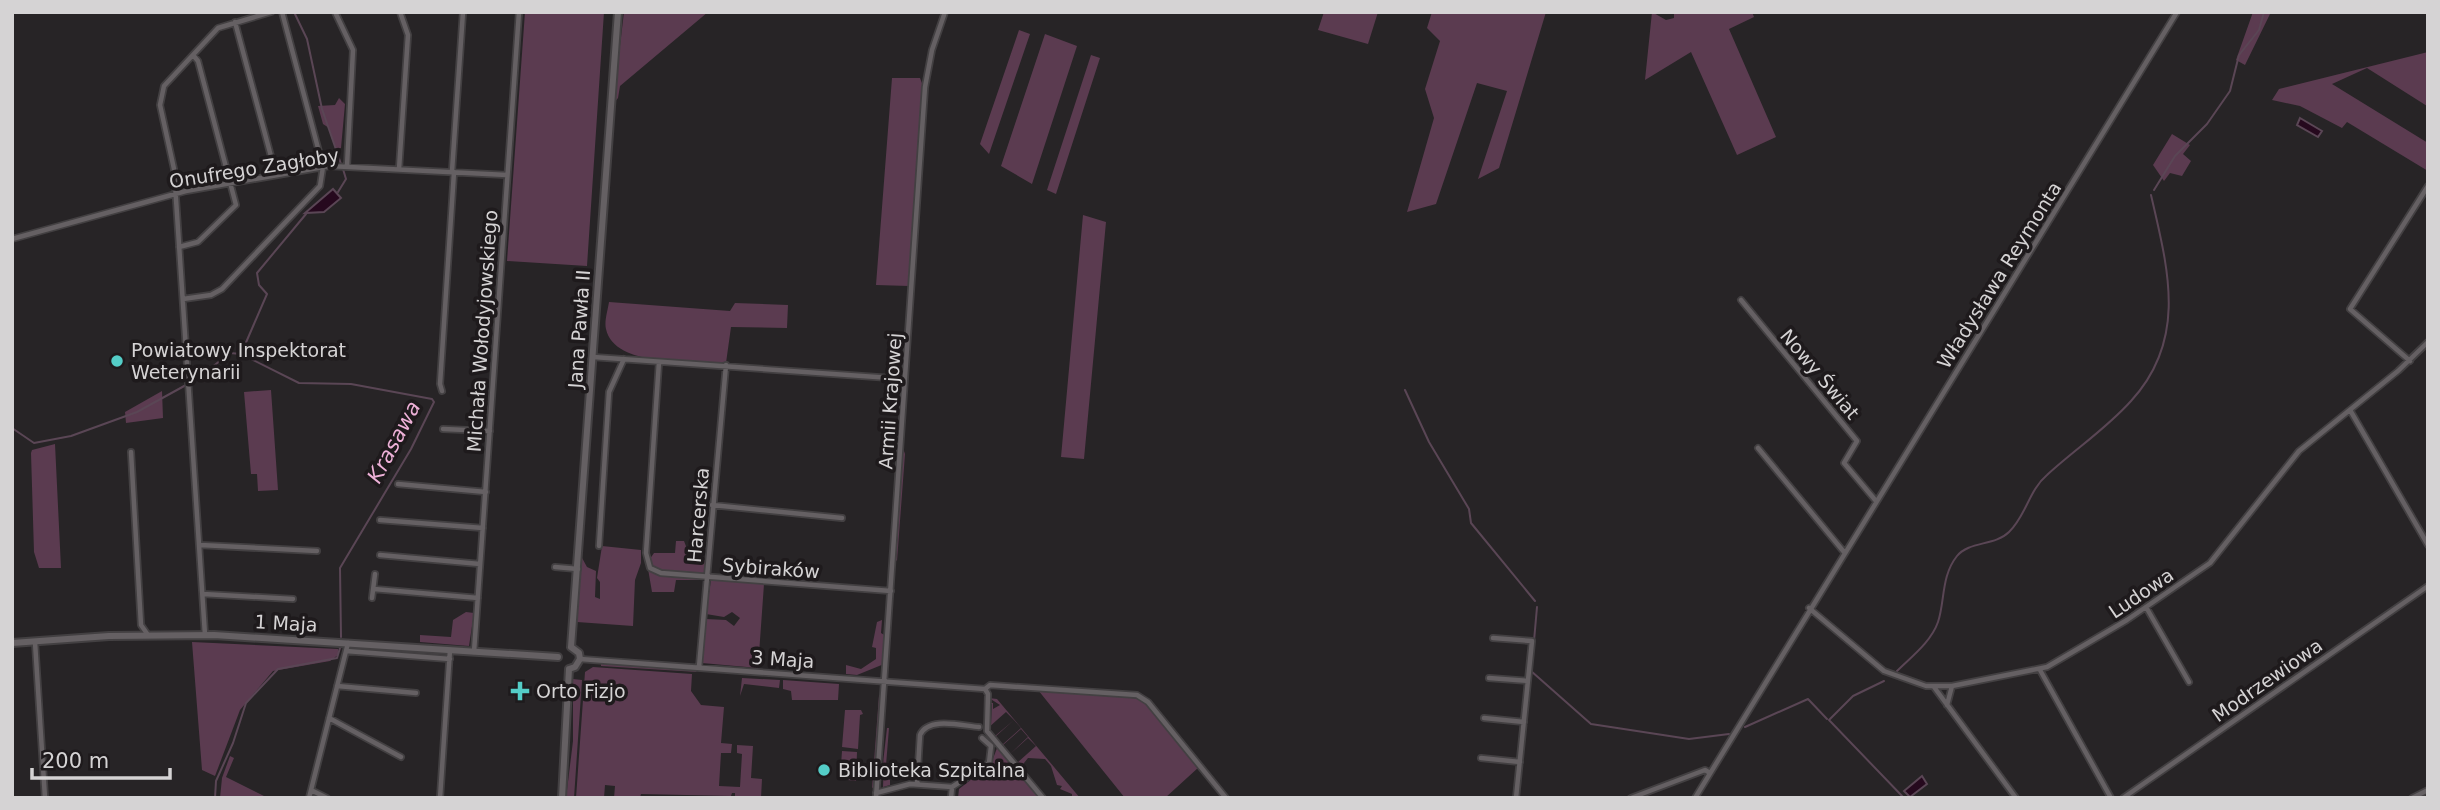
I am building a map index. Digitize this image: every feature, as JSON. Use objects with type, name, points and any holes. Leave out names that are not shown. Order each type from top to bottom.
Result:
[{"type":"main road","name":"Jana Pawła II","points":[[571,647],[618,12]]},
{"type":"main road","name":"1 Maja","points":[[12,643],[148,635],[205,635],[558,657]]},
{"type":"main road","points":[[571,647],[577,650],[580,659],[575,667],[569,669],[561,665],[558,657],[562,649],[571,647]]},
{"type":"main road","points":[[562,798],[569,669]]},
{"type":"street","points":[[205,635],[176,194],[160,97],[170,78],[214,31],[271,12]]},
{"type":"street","points":[[183,299],[211,295],[222,289],[320,186],[323,167],[282,12]]},
{"type":"street","points":[[335,12],[353,50],[344,166]]},
{"type":"street","points":[[399,169],[408,35],[400,12]]},
{"type":"street","points":[[442,391],[440,384],[463,12]]},
{"type":"street","name":"Michała Wołodyjowskiego","points":[[474,652],[519,12]]},
{"type":"street","name":"Armii Krajowej","points":[[944,12],[926,79],[876,795],[917,784],[952,787]]},
{"type":"street","name":"Władysława Reymonta","points":[[1695,798],[1843,552],[2177,12]]},
{"type":"street","points":[[235,22],[275,175]]},
{"type":"street","points":[[179,247],[198,242],[235,207],[198,61],[193,55]]},
{"type":"street","name":"Onufrego Zagłoby","points":[[12,239],[176,194],[323,167],[507,174]]},
{"type":"street","points":[[2410,361],[2350,309],[2428,186]]},
{"type":"street","name":"Nowy Świat","points":[[1741,300],[1857,441],[1844,463],[1876,501]]},
{"type":"street","name":"Ludowa","points":[[1809,608],[1884,671],[1934,687],[2040,670],[2146,607],[2210,563],[2290,461],[2410,361],[2428,342]]},
{"type":"street","points":[[593,357],[905,379]]},
{"type":"street","points":[[599,546],[609,392],[624,359]]},
{"type":"street","name":"Sybiraków","points":[[659,362],[646,553],[650,568],[661,573],[891,591]]},
{"type":"street","name":"Harcerska","points":[[699,667],[726,365]]},
{"type":"street","points":[[2350,410],[2428,545]]},
{"type":"street","points":[[443,429],[489,431]]},
{"type":"street","points":[[1758,448],[1843,552]]},
{"type":"street","points":[[131,453],[141,625],[148,635]]},
{"type":"street","points":[[398,484],[486,492]]},
{"type":"street","points":[[712,505],[842,518]]},
{"type":"street","points":[[380,520],[483,528]]},
{"type":"street","points":[[200,545],[317,551]]},
{"type":"street","points":[[380,555],[481,564]]},
{"type":"street","points":[[555,567],[578,569]]},
{"type":"street","points":[[372,598],[375,574]]},
{"type":"street","name":"Modrzewiowa","points":[[2123,798],[2428,586]]},
{"type":"street","points":[[374,589],[478,598]]},
{"type":"street","points":[[203,594],[293,598]]},
{"type":"street","points":[[2146,607],[2189,682]]},
{"type":"street","points":[[1493,638],[1532,642],[1516,798]]},
{"type":"street","points":[[35,641],[44,798]]},
{"type":"street","points":[[309,798],[348,643]]},
{"type":"street","points":[[440,798],[450,650]]},
{"type":"street","points":[[346,652],[450,659]]},
{"type":"street","name":"3 Maja","points":[[580,659],[985,689],[990,685],[1143,697],[1226,798]]},
{"type":"street","points":[[2040,670],[2110,798]]},
{"type":"street","points":[[1489,678],[1528,681]]},
{"type":"street","points":[[337,686],[416,693]]},
{"type":"street","points":[[1947,705],[1952,686]]},
{"type":"street","points":[[1934,687],[2016,798]]},
{"type":"street","points":[[985,689],[988,694],[987,731],[1043,798]]},
{"type":"street","points":[[329,718],[401,757]]},
{"type":"street","points":[[1485,718],[1524,722]]},
{"type":"street","points":[[917,784],[924,728],[932,724],[979,727]]},
{"type":"street","points":[[951,798],[952,787],[989,763],[991,746],[982,738]]},
{"type":"street","points":[[1481,758],[1520,762]]},
{"type":"street","points":[[1631,798],[1705,770],[1710,774]]},
{"type":"street","points":[[311,790],[327,798]]},
{"type":"street","points":[[2412,798],[2428,790]]},
{"type":"shaded area","points":[[525,12],[604,12],[587,266],[507,261]]},
{"type":"shaded area","points":[[624,12],[708,12],[620,86],[618,98],[613,104]]},
{"type":"shaded area","points":[[1324,12],[1378,12],[1368,44],[1318,30]]},
{"type":"shaded area","points":[[1432,12],[1546,12],[1499,168],[1478,179],[1507,91],[1477,83],[1436,204],[1407,212],[1434,118],[1425,89],[1440,41],[1427,28]]},
{"type":"shaded area","points":[[1652,12],[1666,20],[1674,18],[1674,12],[1752,12],[1754,17],[1729,29],[1776,137],[1737,155],[1691,52],[1645,80]]},
{"type":"shaded area","points":[[2253,12],[2271,12],[2245,65],[2236,60]]},
{"type":"shaded area","points":[[1019,30],[1030,34],[989,154],[980,144]]},
{"type":"shaded area","points":[[1045,34],[1077,46],[1032,184],[1001,166]]},
{"type":"shaded area","points":[[2428,52],[2427,106],[2367,68],[2332,84],[2428,143],[2428,171],[2347,122],[2342,128],[2300,106],[2272,100],[2279,89]]},
{"type":"shaded area","points":[[1091,55],[1100,58],[1056,194],[1047,190]]},
{"type":"shaded area","points":[[892,78],[920,78],[923,86],[909,286],[876,285]]},
{"type":"shaded area","points":[[339,98],[345,104],[341,148],[336,149],[329,128],[323,124],[318,106],[335,105]]},
{"type":"shaded area","points":[[2300,118],[2322,131],[2318,137],[2297,125]]},
{"type":"shaded area","points":[[2172,134],[2190,145],[2183,154],[2191,161],[2182,176],[2170,173],[2164,181],[2153,165]]},
{"type":"shaded area","points":[[333,189],[341,198],[324,212],[305,213]]},
{"type":"shaded area","points":[[1083,215],[1106,222],[1084,459],[1061,457]]},
{"type":"shaded area","points":[[609,302],[730,311],[735,303],[788,305],[787,328],[731,327],[726,363],[657,360],[624,350],[612,342],[606,329]]},
{"type":"shaded area","points":[[271,390],[278,490],[258,491],[257,474],[251,474],[244,392]]},
{"type":"shaded area","points":[[162,391],[163,418],[126,423],[125,412]]},
{"type":"shaded area","points":[[55,444],[61,568],[39,568],[34,552],[31,453],[32,450]]},
{"type":"shaded area","points":[[903,448],[905,454],[897,561],[896,560]]},
{"type":"shaded area","points":[[676,541],[684,541],[689,554],[707,561],[706,577],[701,580],[676,580],[674,592],[652,592],[647,563],[654,553],[675,553]]},
{"type":"shaded area","points":[[602,546],[641,550],[641,563],[635,580],[633,626],[577,622],[581,556],[587,567],[596,571],[595,597],[600,599],[600,582],[597,578]]},
{"type":"shaded area","points":[[711,580],[764,584],[758,668],[702,663],[706,619],[726,620],[734,626],[740,618],[732,612],[724,617],[706,614]]},
{"type":"shaded area","points":[[466,612],[474,613],[469,646],[420,642],[420,635],[451,637],[453,620]]},
{"type":"shaded area","points":[[882,620],[881,633],[886,636],[884,664],[857,675],[846,674],[846,665],[861,669],[876,659],[876,648],[872,647],[877,622]]},
{"type":"shaded area","points":[[192,642],[338,649],[338,655],[330,661],[273,671],[240,710],[215,776],[202,770]]},
{"type":"shaded area","points":[[601,666],[693,669],[697,672]]},
{"type":"shaded area","points":[[593,667],[692,674],[691,691],[701,705],[724,707],[721,743],[732,744],[731,753],[721,753],[719,786],[740,787],[742,754],[737,753],[737,745],[753,746],[751,778],[762,779],[761,798],[735,797],[735,793],[732,793],[731,796],[641,794],[640,798],[614,798],[615,786],[605,785],[604,798],[576,798],[585,672]]},
{"type":"shaded area","points":[[742,678],[780,680],[779,688],[744,684],[740,696]]},
{"type":"shaded area","points":[[573,679],[582,680],[574,798],[566,798],[573,741]]},
{"type":"shaded area","points":[[783,680],[839,684],[838,700],[792,700],[791,691],[783,689]]},
{"type":"shaded area","points":[[1038,690],[1143,699],[1199,767],[1165,798],[1125,798]]},
{"type":"shaded area","points":[[879,695],[881,695],[872,788]]},
{"type":"shaded area","points":[[989,698],[997,699],[1080,798],[1072,798],[1072,794],[1060,789],[1062,786],[1057,785],[1051,766],[1045,759],[1028,758],[1020,768],[1014,760],[1017,763],[1036,746],[1028,738],[1010,754],[1028,737],[1021,729],[1003,748],[1000,743],[1002,745],[1021,728],[1006,712],[988,728],[988,724],[991,724],[992,704],[989,703],[993,703],[993,709],[1000,705]]},
{"type":"shaded area","points":[[845,710],[861,710],[863,714],[860,715],[858,749],[842,747]]},
{"type":"shaded area","points":[[887,728],[885,778],[890,780],[890,785],[883,787],[884,759],[880,789]]},
{"type":"shaded area","points":[[997,748],[1039,798],[958,798],[959,789],[991,764]]},
{"type":"shaded area","points":[[842,751],[857,752],[856,781],[840,779]]},
{"type":"shaded area","points":[[230,756],[234,758],[226,777],[268,798],[220,798],[222,778]]},
{"type":"shaded area","points":[[1922,776],[1927,784],[1910,797],[1904,791]]},
{"type":"waterway","name":"Krasawa","points":[[294,12],[307,39],[322,109],[341,164]]},
{"type":"waterway","points":[[2154,190],[2175,156],[2207,124],[2230,91],[2239,55],[2259,30],[2264,12]]},
{"type":"waterway","name":"Krasawa","points":[[338,192],[346,179],[343,169]]},
{"type":"waterway","points":[[1897,671],[1920,649],[1935,629],[1948,572],[1957,556],[1968,548],[1997,540],[2009,532],[2041,481],[2121,411],[2149,377],[2161,353],[2169,302],[2163,250],[2151,195]]},
{"type":"waterway","name":"Krasawa","points":[[306,214],[257,273],[259,285],[267,294],[241,354],[299,383],[351,384],[432,399],[434,402],[411,449],[340,568],[341,637]]},
{"type":"waterway","points":[[193,382],[230,353],[241,354]]},
{"type":"waterway","points":[[12,428],[34,443],[71,436],[137,412],[186,385]]},
{"type":"waterway","points":[[1405,390],[1429,442],[1469,509],[1471,523],[1535,601]]},
{"type":"waterway","points":[[1534,641],[1537,607]]},
{"type":"waterway","name":"Krasawa","points":[[215,798],[216,781],[233,743],[246,703],[278,669],[337,658],[340,648]]},
{"type":"waterway","points":[[1531,671],[1591,724],[1689,739],[1729,734]]},
{"type":"waterway","points":[[1884,681],[1853,696],[1829,720],[1904,798]]},
{"type":"waterway","points":[[1745,727],[1808,699],[1827,719]]},
{"type":"place","name":"Powiatowy Inspektorat Weterynarii","points":[[117,361]]},
{"type":"place","name":"Orto Fizjo","points":[[520,691]]},
{"type":"place","name":"Biblioteka Szpitalna","points":[[824,770]]}]
